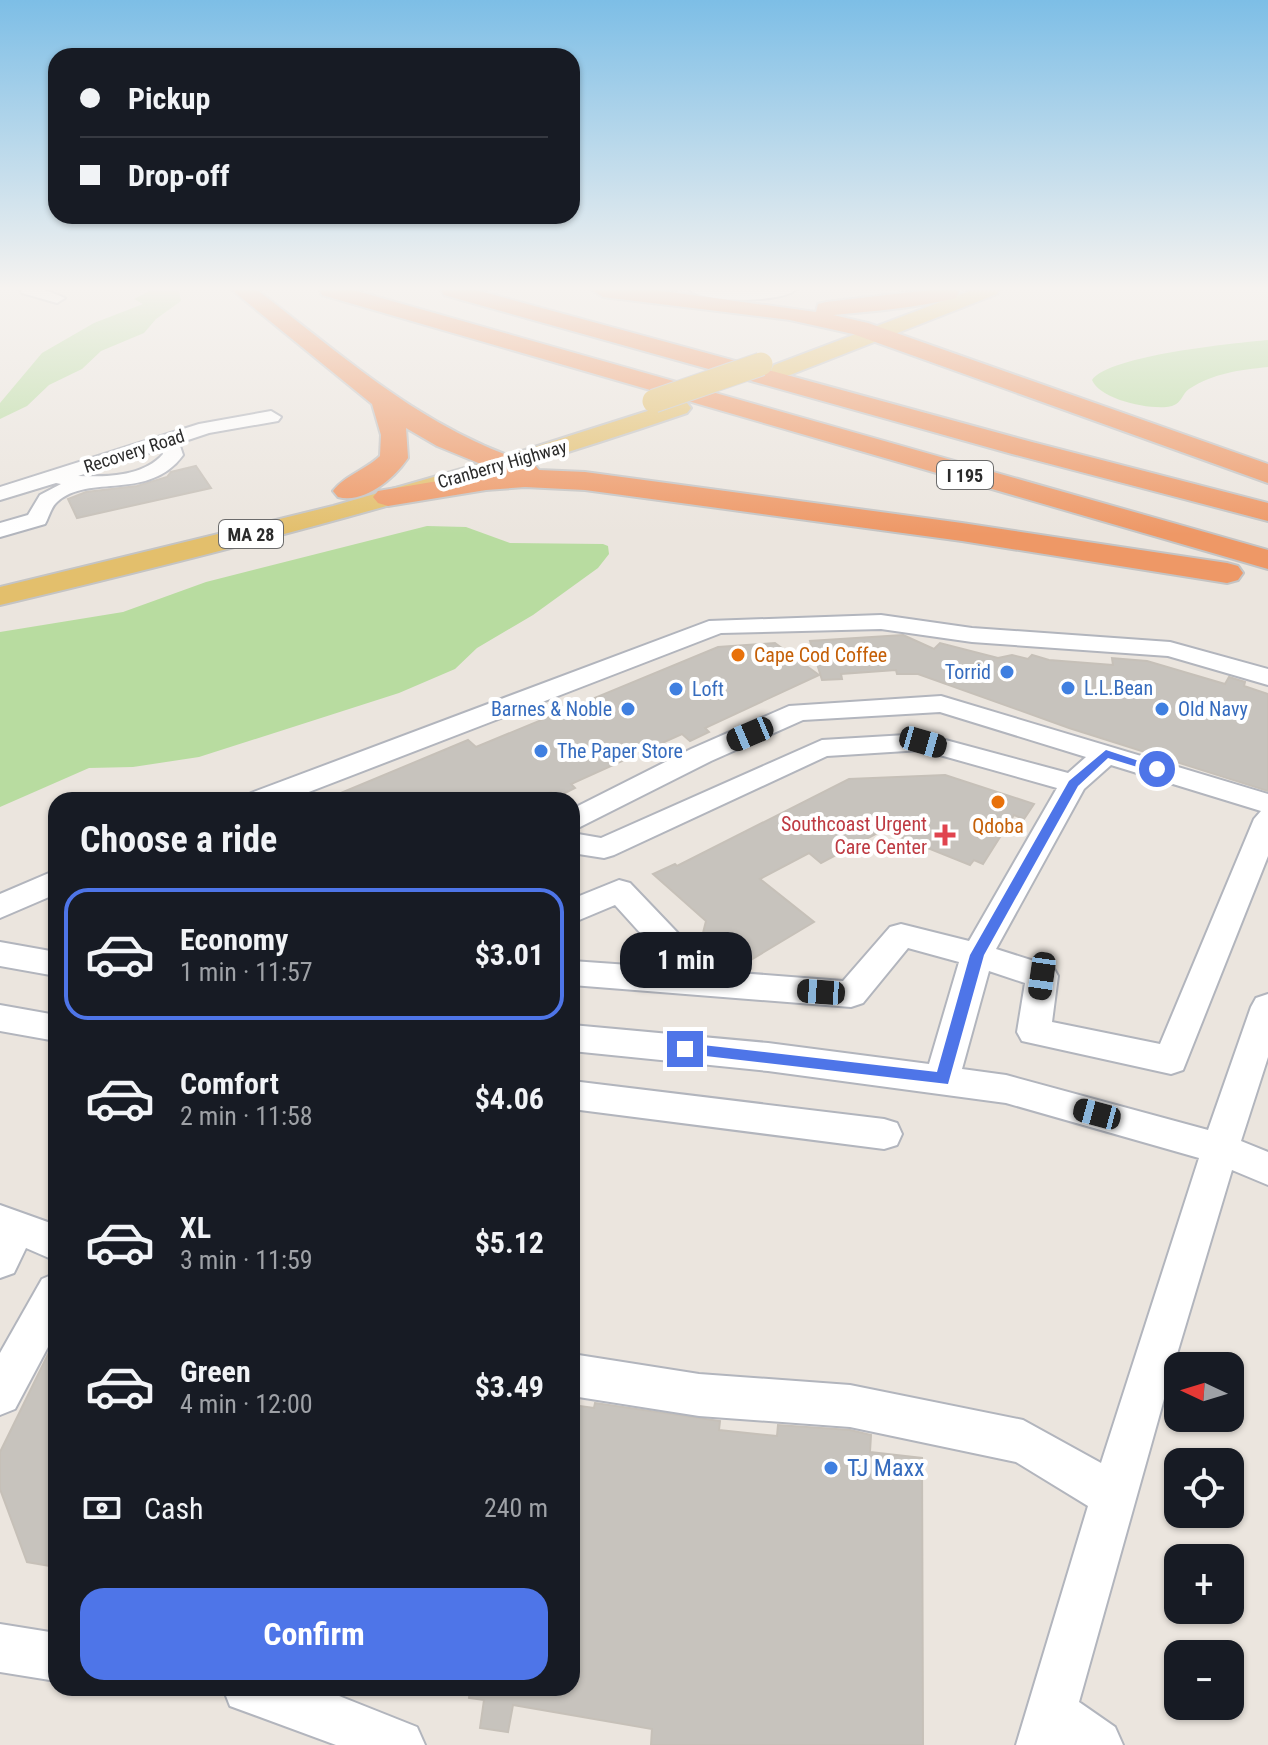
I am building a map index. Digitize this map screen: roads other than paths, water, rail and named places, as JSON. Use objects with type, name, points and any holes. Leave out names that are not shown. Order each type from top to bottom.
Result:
[{"type":"highway","points":[[348,371],[413,422],[473,455],[500,465],[585,481],[1079,549],[1268,581]]},
{"type":"highway","name":"I 195","points":[[613,371],[1268,560]]},
{"type":"highway","name":"I 195","points":[[746,371],[1268,512]]},
{"type":"highway","points":[[987,371],[1268,474]]},
{"type":"highway","points":[[992,371],[998,375]]},
{"type":"highway","points":[[348,491],[377,475],[394,458],[395,435],[383,399]]},
{"type":"highway","points":[[388,497],[486,481],[525,478],[585,481]]},
{"type":"main road","name":"Cranberry Highway","points":[[0,578],[348,491],[756,371]]},
{"type":"main road","name":"Cranberry Highway","points":[[0,596],[180,554],[500,465],[679,408],[761,371]]},
{"type":"street","name":"Recovery Road","points":[[0,494],[206,428],[271,417]]},
{"type":"street","points":[[0,530],[37,519],[49,495],[168,464],[173,455],[168,440]]},
{"type":"street","points":[[56,476],[80,485]]},
{"type":"street","points":[[308,792],[718,626],[881,622],[972,635],[1170,649],[1268,677]]},
{"type":"street","points":[[580,817],[701,755],[798,712],[941,704],[1268,804]]},
{"type":"street","points":[[580,844],[604,848],[822,748],[923,742],[1073,784]]},
{"type":"street","points":[[942,1079],[977,955],[1073,784],[1106,754]]},
{"type":"street","points":[[580,974],[851,994],[901,935],[1042,976],[1034,1032],[1171,1060],[1268,819]]},
{"type":"street","points":[[0,907],[48,885]]},
{"type":"street","points":[[580,908],[619,891],[705,983]]},
{"type":"street","points":[[0,954],[48,963]]},
{"type":"street","points":[[1097,1745],[1047,1729],[1113,1495],[1219,1148],[1268,1007]]},
{"type":"street","points":[[0,1018],[48,1027]]},
{"type":"street","points":[[580,1039],[768,1057],[1006,1089],[1219,1148],[1268,1169]]},
{"type":"street","points":[[580,1096],[884,1134]]},
{"type":"street","points":[[0,1260],[9,1224],[48,1240]]},
{"type":"street","points":[[0,1394],[48,1307]]},
{"type":"street","points":[[580,1376],[699,1395],[850,1406],[1023,1442],[1113,1495]]},
{"type":"street","points":[[0,1648],[48,1656]]},
{"type":"street","points":[[276,1696],[399,1745]]},
{"type":"place","name":"Cape Cod Coffee","points":[[738,655]]},
{"type":"place","name":"Torrid","points":[[1007,672]]},
{"type":"place","name":"L.L.Bean","points":[[1068,688]]},
{"type":"place","name":"Loft","points":[[676,689]]},
{"type":"place","name":"Barnes & Noble","points":[[628,709]]},
{"type":"place","name":"Old Navy","points":[[1162,709]]},
{"type":"place","name":"The Paper Store","points":[[541,751]]},
{"type":"place","name":"Qdoba","points":[[998,802]]},
{"type":"place","name":"Southcoast Urgent Care Center","points":[[945,835]]},
{"type":"place","name":"TJ Maxx","points":[[831,1468]]}]
